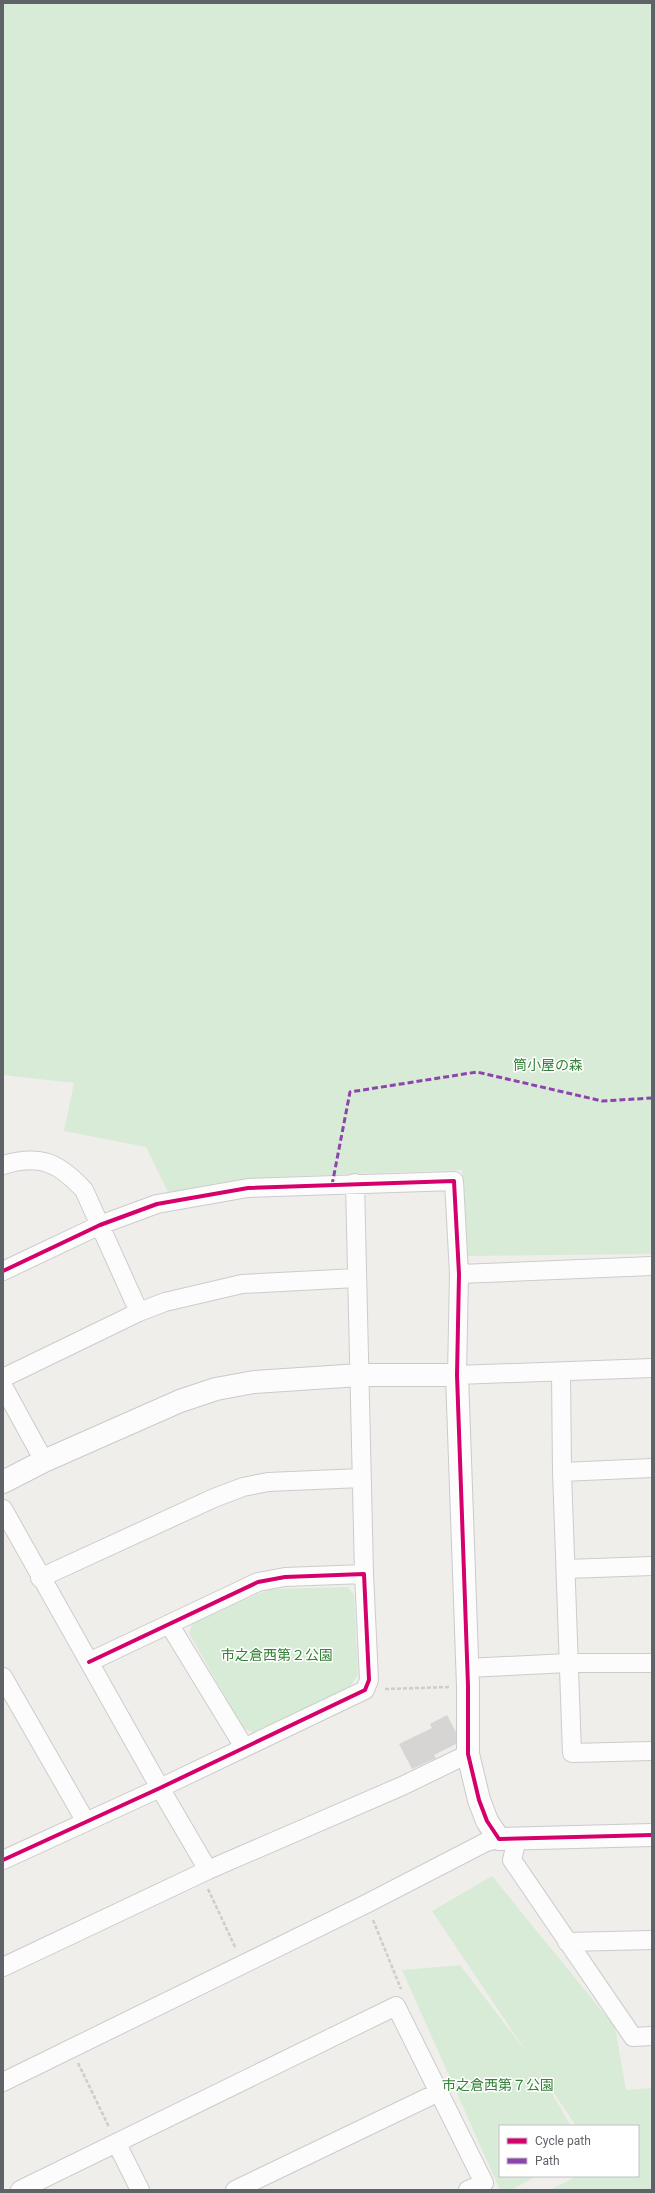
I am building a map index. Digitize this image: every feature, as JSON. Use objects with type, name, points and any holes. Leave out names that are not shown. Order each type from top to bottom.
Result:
[{"type":"street","points":[[3,1165],[28,1159],[54,1165],[70,1175],[84,1190],[139,1312]]},
{"type":"street","points":[[3,1270],[100,1225],[157,1204],[248,1188],[355,1183],[454,1181],[459,1274],[457,1375],[468,1677],[468,1754],[479,1800],[487,1821],[508,1839],[512,1860],[633,2037],[652,2036]]},
{"type":"street","points":[[5,1854],[86,1822],[365,1690],[368,1680],[361,1478],[355,1183]]},
{"type":"street","points":[[459,1274],[652,1266]]},
{"type":"street","points":[[3,1378],[139,1312],[165,1302],[242,1284],[356,1278]]},
{"type":"street","points":[[3,1482],[44,1460],[180,1402],[216,1389],[254,1382],[360,1375],[457,1375],[652,1368]]},
{"type":"street","points":[[561,1372],[562,1472],[572,1753],[652,1751]]},
{"type":"street","points":[[3,1386],[44,1460]]},
{"type":"street","points":[[562,1472],[652,1468]]},
{"type":"street","points":[[40,1578],[214,1498],[242,1487],[268,1482],[361,1478]]},
{"type":"street","points":[[3,1510],[40,1578],[160,1788],[204,1872]]},
{"type":"street","points":[[566,1569],[652,1566]]},
{"type":"street","points":[[89,1662],[258,1582],[285,1577],[364,1574]]},
{"type":"street","points":[[169,1624],[244,1747]]},
{"type":"street","points":[[468,1677],[568,1663],[652,1663]]},
{"type":"street","points":[[3,1677],[86,1822]]},
{"type":"street","points":[[3,1968],[204,1872],[402,1786],[468,1754]]},
{"type":"street","points":[[3,2082],[366,1904],[486,1842],[508,1839],[652,1835]]},
{"type":"street","points":[[567,1942],[652,1940]]},
{"type":"street","points":[[20,2190],[117,2144],[396,2006],[484,2183],[468,2190]]},
{"type":"street","points":[[235,2190],[439,2092]]},
{"type":"street","points":[[117,2144],[140,2190]]},
{"type":"path","points":[[365,1690],[468,1677]]},
{"type":"path","points":[[204,1872],[243,1964]]},
{"type":"path","points":[[366,1904],[404,1997],[396,2006]]},
{"type":"path","points":[[72,2049],[117,2144]]},
{"type":"green space","name":"筒小屋の森","points":[[3,3],[652,3],[652,1254],[468,1256],[462,1170],[299,1176],[168,1192],[146,1147],[64,1131],[74,1083],[3,1075]]},
{"type":"green space","name":"市之倉西第２公園","points":[[348,1587],[354,1595],[358,1675],[347,1691],[257,1734],[243,1728],[189,1633],[193,1622],[270,1589]]},
{"type":"green space","name":"市之倉西第７公園","points":[[492,1876],[615,2027],[626,2090],[652,2088],[652,2190],[550,2190],[575,2177],[639,2177],[639,2125],[575,2125],[537,2068],[570,2125],[499,2125],[499,2177],[535,2177],[511,2190],[500,2190],[402,1970],[460,1965],[527,2053],[432,1911]]},
{"type":"building","points":[[447,1715],[456,1732],[456,1744],[434,1755],[436,1758],[412,1769],[399,1744],[432,1728],[430,1724]]},
{"type":"marked path","points":[[332,1185],[350,1092],[477,1072],[602,1101],[652,1098]]},
{"type":"cycle path","points":[[3,1271],[100,1225],[157,1204],[248,1188],[454,1181],[459,1274],[457,1375],[468,1686],[468,1754],[479,1800],[487,1821],[499,1839],[652,1835]]},
{"type":"cycle path","points":[[3,1860],[160,1788],[365,1690],[369,1680],[364,1574],[285,1577],[258,1582],[89,1662]]}]
